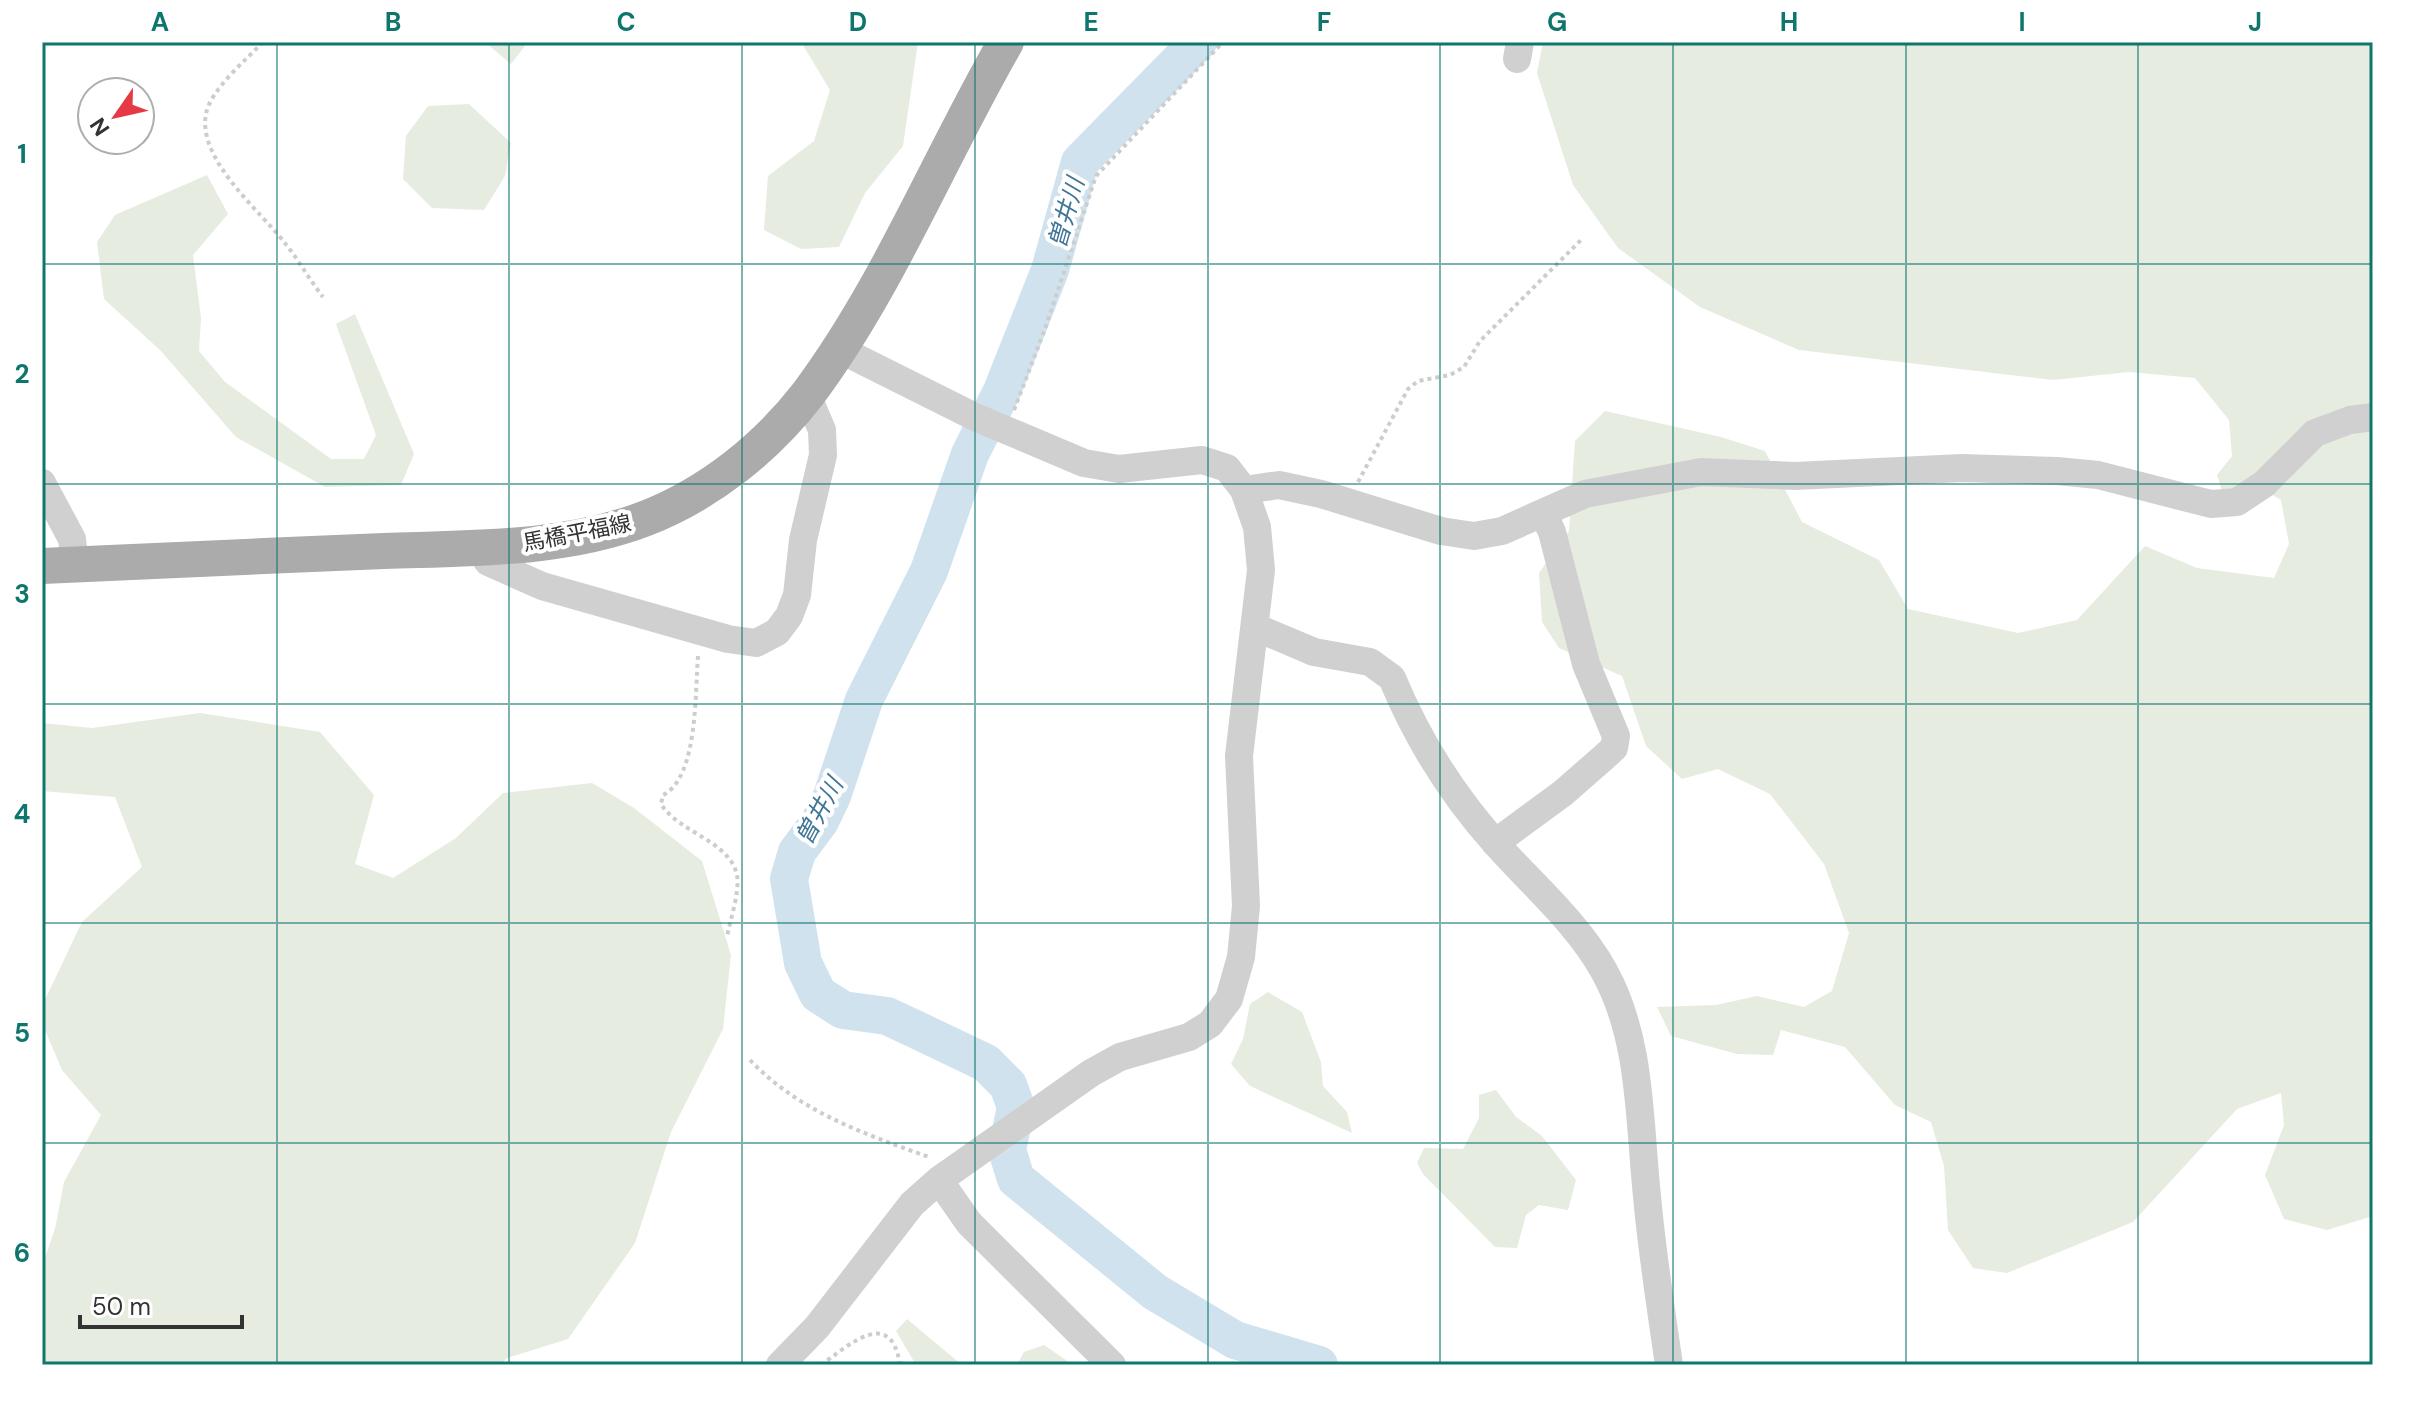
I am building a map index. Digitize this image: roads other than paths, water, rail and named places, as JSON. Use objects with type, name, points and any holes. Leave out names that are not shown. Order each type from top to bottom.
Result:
[{"type":"main road","name":"馬橋平福線","points":[[59,565],[478,547],[588,535],[664,510],[744,460],[778,429],[807,395],[839,349],[1006,42]]},
{"type":"street","points":[[780,1365],[817,1327],[912,1204],[945,1176],[1120,1057],[1189,1037],[1210,1024],[1229,999],[1241,957],[1246,906],[1239,756],[1261,570],[1257,527],[1244,490],[1227,468],[1202,460],[1119,469],[1084,463],[993,425],[839,349]]},
{"type":"street","points":[[478,547],[488,562],[542,586],[756,643],[777,632],[789,616],[823,455],[822,430],[807,395]]},
{"type":"street","points":[[1244,490],[1279,485],[1348,502],[1441,531],[1474,536],[1502,531],[1543,513],[1561,501],[1585,494],[1701,472],[1795,476],[1962,468],[2057,471],[2098,475],[2211,504],[2237,502],[2264,484],[2315,433],[2350,420],[2373,417]]},
{"type":"street","points":[[42,483],[72,539],[59,565]]},
{"type":"street","points":[[1495,843],[1583,776],[1614,748],[1616,736],[1594,690],[1552,532],[1543,513]]},
{"type":"street","points":[[1255,627],[1289,644],[1370,662],[1392,678],[1432,761],[1495,843],[1583,939],[1616,997],[1638,1083],[1655,1274],[1669,1365]]},
{"type":"street","points":[[945,1176],[969,1223],[1107,1363]]},
{"type":"waterway","name":"曽井川","points":[[1198,42],[1080,162],[1050,270],[1002,391],[970,454],[929,571],[864,700],[832,796],[820,821],[797,852],[789,879],[803,963],[818,994],[843,1010],[887,1016],[986,1063],[1008,1085],[1016,1107],[1007,1150],[1016,1179],[1155,1292],[1235,1340],[1319,1365]]}]
